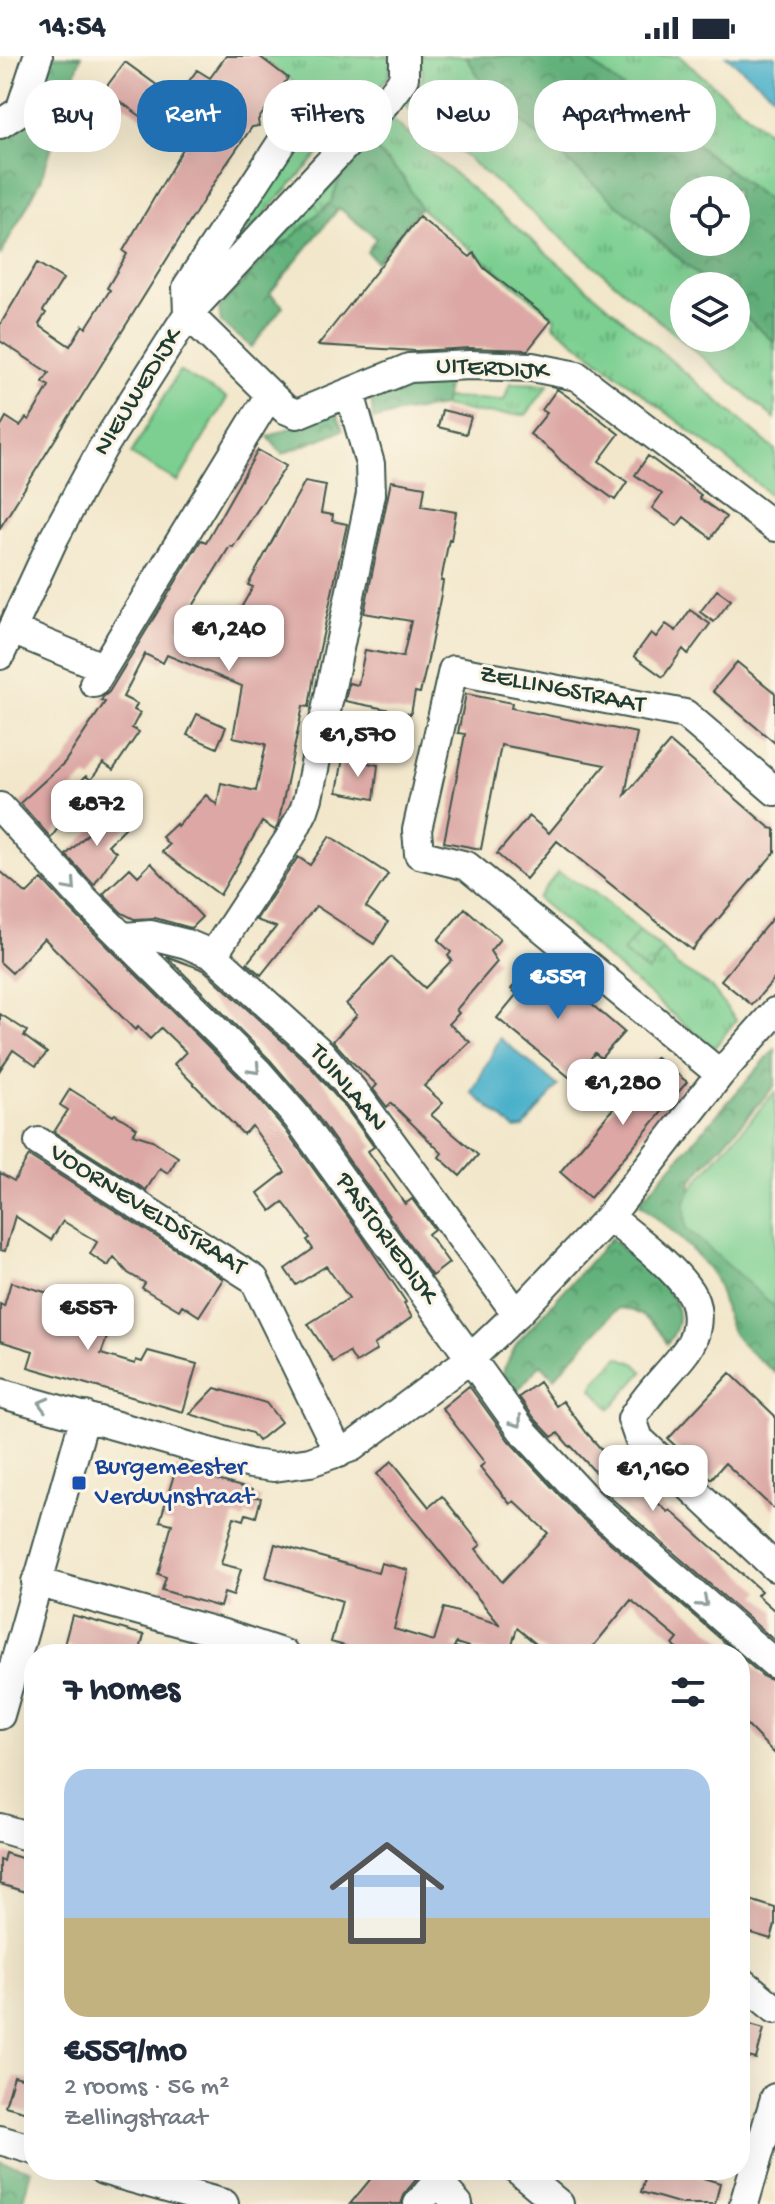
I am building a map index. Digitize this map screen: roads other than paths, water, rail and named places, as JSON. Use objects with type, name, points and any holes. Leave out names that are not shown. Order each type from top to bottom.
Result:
[{"type":"street","points":[[0,124],[20,111],[38,56]]},
{"type":"street","points":[[188,314],[386,102],[404,78],[404,56]]},
{"type":"street","name":"NIEUWEDIJK","points":[[6,642],[54,538],[102,449],[188,314],[187,287],[275,152]]},
{"type":"street","name":"UITERDIJK","points":[[188,314],[285,409],[297,414],[409,368],[470,365],[532,367],[577,376],[775,527]]},
{"type":"street","points":[[213,955],[291,836],[308,798],[371,494],[370,464],[350,393]]},
{"type":"street","points":[[6,642],[98,675],[270,394]]},
{"type":"street","name":"ZELLINGSTRAAT","points":[[720,1074],[467,866],[419,854],[417,830],[453,670],[685,714],[775,791]]},
{"type":"street","name":"PASTORIEDIJK","points":[[0,807],[81,896],[258,1072],[297,1117],[522,1430],[590,1503],[775,1664]]},
{"type":"street","name":"TUINLAAN","points":[[124,937],[151,935],[187,944],[213,955],[321,1053],[356,1094],[517,1314]]},
{"type":"street","points":[[0,1393],[251,1464],[274,1467],[310,1462],[352,1447],[471,1358],[517,1314],[609,1217],[720,1074],[775,1012]]},
{"type":"street","name":"VOORNEVELDSTRAAT","points":[[39,1142],[254,1279],[339,1453]]},
{"type":"street","points":[[609,1217],[684,1283],[695,1301],[696,1332],[688,1349],[643,1399],[632,1419],[639,1439],[775,1567]]},
{"type":"street","points":[[0,1715],[85,1416]]},
{"type":"street","points":[[36,1582],[231,1644]]},
{"type":"street","points":[[0,1828],[24,1835]]},
{"type":"street","points":[[750,1988],[775,2009]]},
{"type":"street","points":[[744,2204],[775,2098]]},
{"type":"street","points":[[0,2140],[24,2147]]},
{"type":"street","points":[[139,2180],[224,2204]]},
{"type":"street","points":[[418,2204],[439,2180]]},
{"type":"street","points":[[444,2180],[458,2204]]},
{"type":"street","points":[[534,2180],[559,2204]]},
{"type":"water","points":[[726,56],[775,56],[775,96]]},
{"type":"water","points":[[500,1038],[558,1086],[523,1128],[515,1129],[472,1093]]},
{"type":"place","name":"Burgemeester Verduynstraat","points":[[79,1483]]}]
